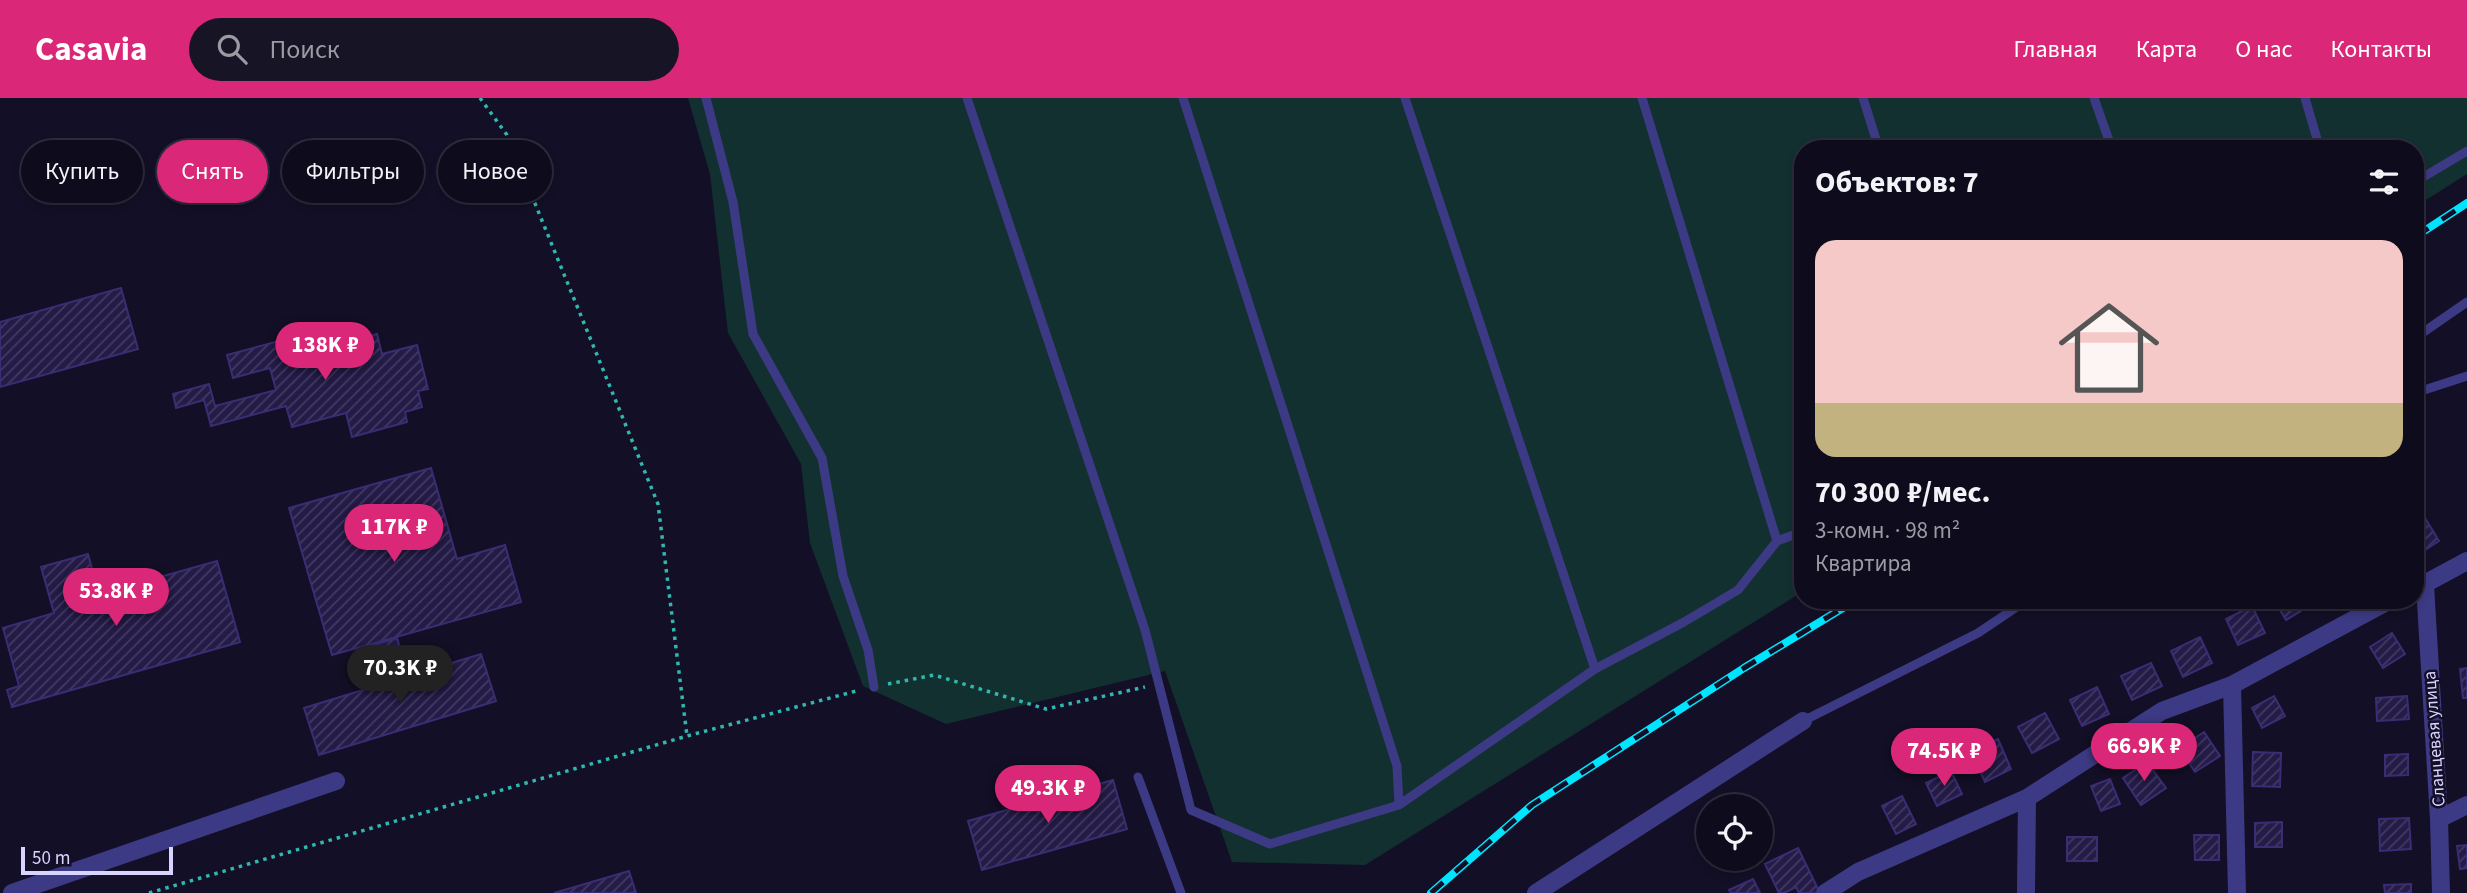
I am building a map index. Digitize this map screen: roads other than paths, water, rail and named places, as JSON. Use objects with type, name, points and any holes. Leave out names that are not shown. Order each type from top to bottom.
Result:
[{"type":"street","points":[[2424,585],[2467,561]]},
{"type":"street","points":[[1825,893],[1858,872],[2026,798],[2162,710],[2232,685],[2373,609]]},
{"type":"street","name":"Сланцевая улица","points":[[2422,609],[2439,819],[2441,893]]},
{"type":"street","points":[[2232,685],[2237,893]]},
{"type":"street","points":[[1536,893],[1803,721]]},
{"type":"street","points":[[12,893],[336,780]]},
{"type":"street","points":[[2026,798],[2026,893]]},
{"type":"street","points":[[2439,819],[2467,805]]},
{"type":"lane","points":[[706,98],[733,202],[753,334],[822,458],[843,576],[868,650],[874,687]]},
{"type":"lane","points":[[967,98],[1144,630],[1191,810],[1270,844],[1399,805],[1595,669],[1738,590],[1777,541],[1794,535]]},
{"type":"lane","points":[[1183,98],[1397,766],[1399,805]]},
{"type":"lane","points":[[1405,98],[1595,669]]},
{"type":"lane","points":[[1642,98],[1777,541]]},
{"type":"lane","points":[[1863,98],[1876,140]]},
{"type":"lane","points":[[2094,98],[2109,140]]},
{"type":"lane","points":[[2305,98],[2317,140]]},
{"type":"lane","points":[[2424,177],[2467,151]]},
{"type":"lane","points":[[2424,332],[2467,302]]},
{"type":"lane","points":[[2424,390],[2467,376]]},
{"type":"lane","points":[[1803,721],[1978,633],[2014,609]]},
{"type":"lane","points":[[1138,777],[1181,893]]},
{"type":"railway","points":[[2424,231],[2467,203]]},
{"type":"railway","points":[[1431,893],[1532,805],[1744,668],[1841,609]]}]
